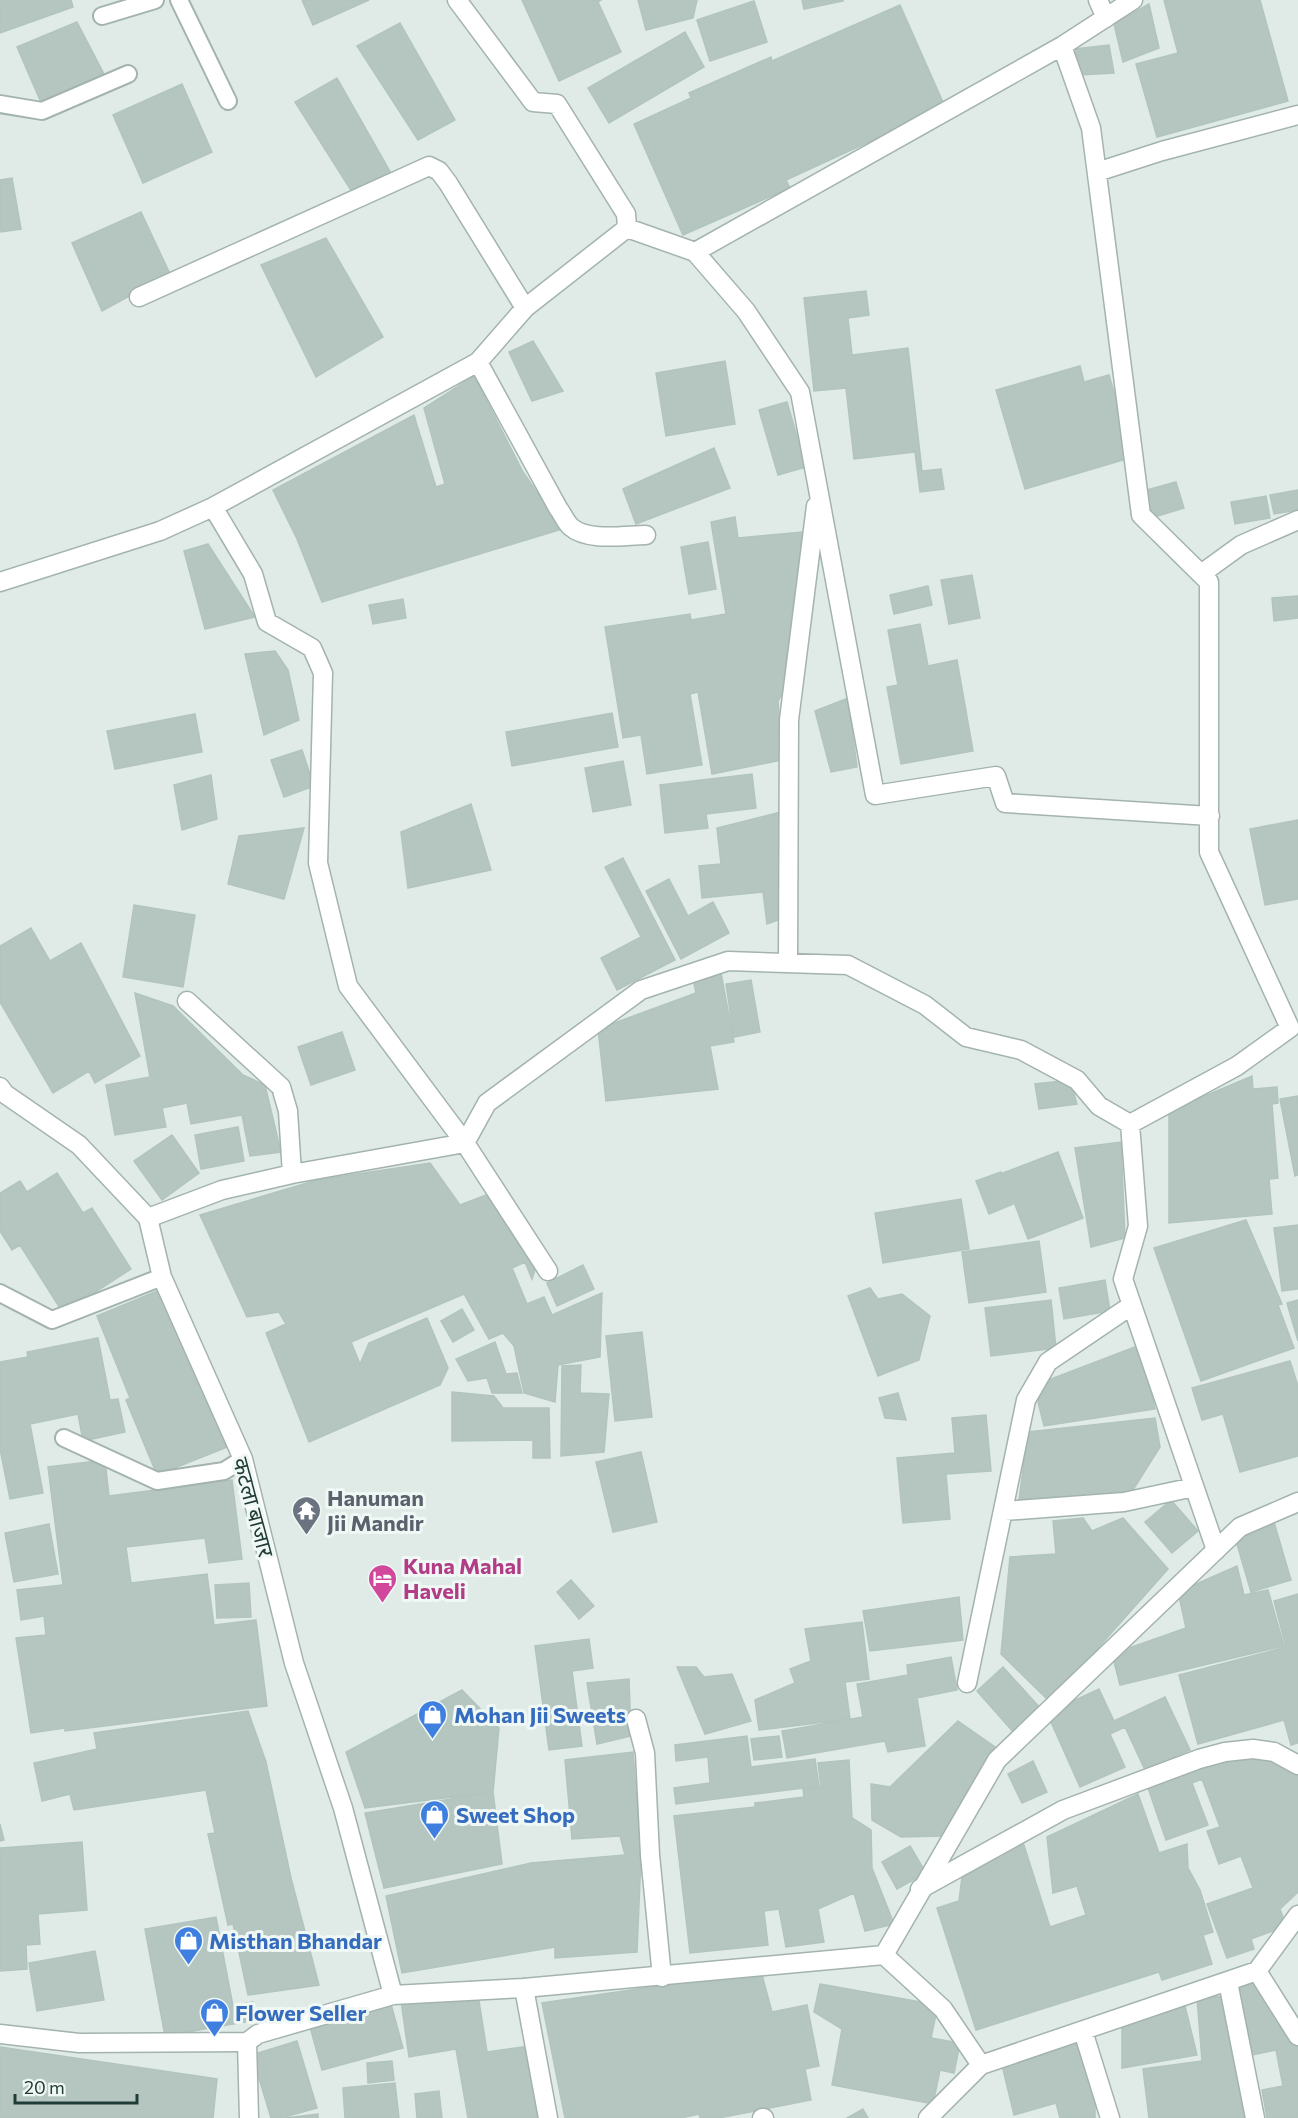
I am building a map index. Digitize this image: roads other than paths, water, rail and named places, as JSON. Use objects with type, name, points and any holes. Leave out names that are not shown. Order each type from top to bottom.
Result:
[{"type":"street","points":[[457,0],[533,102],[556,104],[626,214],[627,228]]},
{"type":"street","points":[[1098,0],[1106,18]]},
{"type":"street","points":[[695,252],[1062,46],[1133,0]]},
{"type":"street","points":[[1062,46],[1091,128],[1141,515],[1209,582],[1209,852],[1294,1025],[1237,1066],[1130,1124]]},
{"type":"street","points":[[1097,172],[1185,145],[1298,115]]},
{"type":"street","points":[[139,297],[429,166],[439,171],[448,183],[525,308]]},
{"type":"street","points":[[627,228],[695,252],[746,311],[800,392],[874,795],[996,777],[1005,803],[1210,816]]},
{"type":"street","points":[[0,582],[160,531],[213,507],[478,362],[525,308],[627,228]]},
{"type":"street","points":[[478,362],[558,508],[571,527],[583,533],[598,535],[646,536]]},
{"type":"street","points":[[788,963],[789,720],[818,489]]},
{"type":"street","points":[[213,507],[253,574],[267,622],[312,648],[323,673],[319,751],[318,863],[348,986],[465,1143],[548,1271]]},
{"type":"street","points":[[1201,574],[1241,545],[1298,520]]},
{"type":"street","points":[[465,1143],[487,1103],[641,990],[728,961],[848,965],[925,1005],[966,1037],[1021,1050],[1077,1080],[1099,1106],[1130,1124]]},
{"type":"street","points":[[187,1001],[281,1087],[288,1111],[292,1174]]},
{"type":"street","points":[[0,1087],[5,1094],[79,1146],[148,1218],[222,1190],[292,1174],[465,1143]]},
{"type":"street","points":[[1130,1124],[1138,1226],[1123,1279],[1216,1550]]},
{"type":"street","name":"कटला बाजार","points":[[148,1218],[162,1277],[243,1459],[294,1663],[343,1808],[393,1995]]},
{"type":"street","points":[[967,1683],[1026,1400],[1048,1362],[1132,1305]]},
{"type":"street","points":[[1004,1511],[1124,1502],[1194,1487]]},
{"type":"street","points":[[884,1955],[997,1760],[1240,1527],[1298,1502]]},
{"type":"street","points":[[636,1719],[645,1753],[650,1855],[663,1977]]},
{"type":"street","points":[[921,1888],[1063,1810],[1199,1759],[1225,1752],[1253,1749],[1274,1752],[1298,1765]]},
{"type":"street","points":[[928,2118],[981,2065],[1257,1971],[1298,1915]]},
{"type":"street","points":[[0,2034],[79,2043],[247,2042],[258,2034],[393,1995],[663,1977],[884,1955],[943,2009],[981,2065]]},
{"type":"street","points":[[1257,1971],[1298,2036]]},
{"type":"street","points":[[1228,1982],[1255,2118]]},
{"type":"street","points":[[525,1988],[548,2118]]},
{"type":"street","points":[[1083,2031],[1110,2118]]},
{"type":"street","points":[[247,2042],[249,2118]]},
{"type":"lane","points":[[102,16],[155,0]]},
{"type":"lane","points":[[179,0],[228,101]]},
{"type":"lane","points":[[0,104],[42,111],[128,74]]},
{"type":"lane","points":[[0,1293],[52,1320],[162,1277]]},
{"type":"lane","points":[[64,1438],[157,1481],[224,1471],[243,1459]]},
{"type":"place","name":"Hanuman Jii Mandir","points":[[306,1536]]},
{"type":"place","name":"Kuna Mahal Haveli","points":[[382,1604]]},
{"type":"place","name":"Mohan Jii Sweets","points":[[433,1740]]},
{"type":"place","name":"Sweet Shop","points":[[435,1840]]},
{"type":"place","name":"Misthan Bhandar","points":[[188,1966]]},
{"type":"place","name":"Flower Seller","points":[[214,2038]]}]
